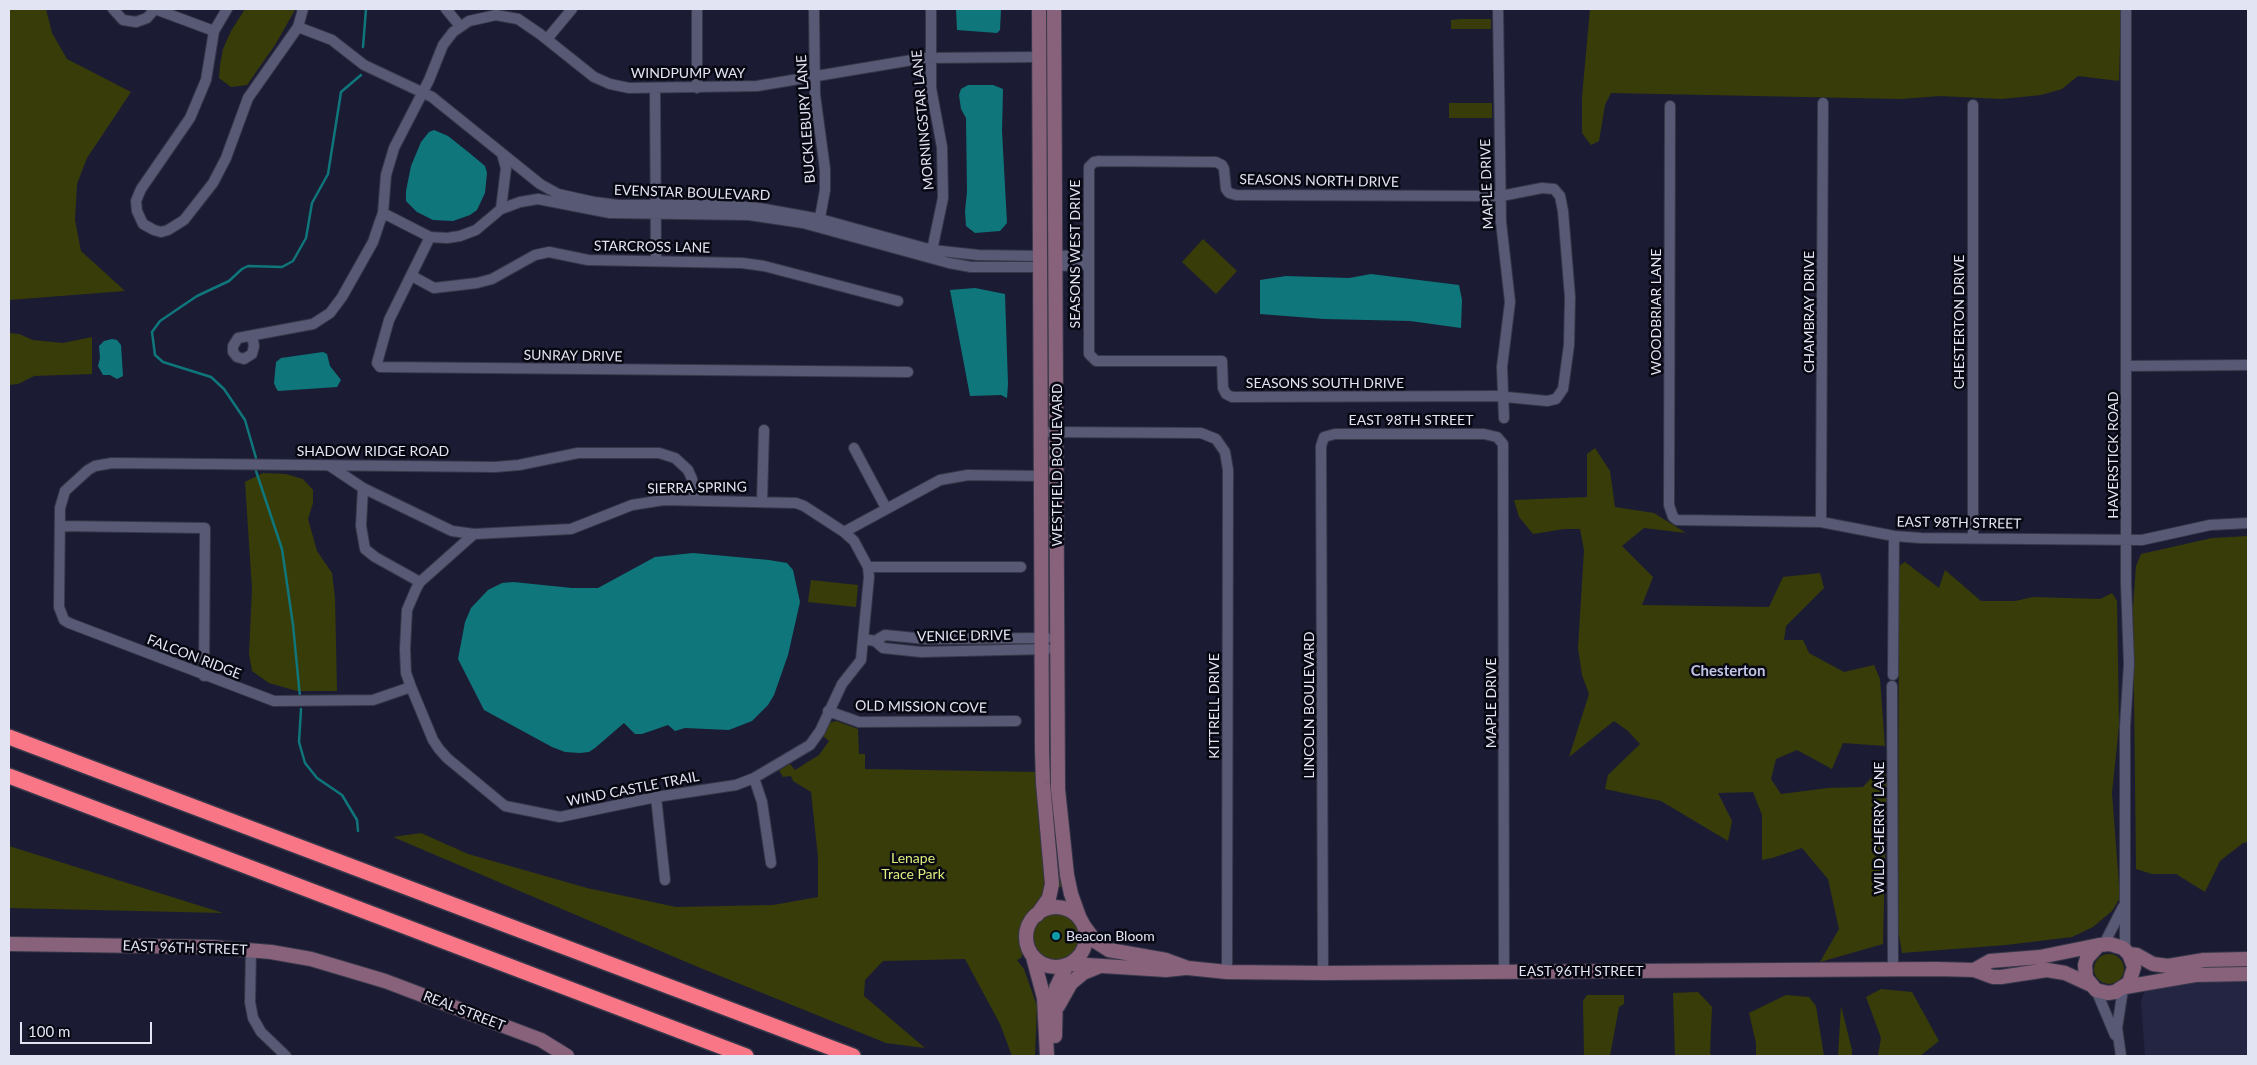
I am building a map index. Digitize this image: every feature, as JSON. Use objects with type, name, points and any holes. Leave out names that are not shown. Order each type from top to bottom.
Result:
[{"type":"highway","points":[[9,737],[853,1056]]},
{"type":"highway","points":[[9,776],[746,1056]]},
{"type":"main road","name":"WESTFIELD BOULEVARD","points":[[1037,915],[1049,898],[1052,884],[1043,783],[1039,9]]},
{"type":"main road","name":"WESTFIELD BOULEVARD","points":[[1054,9],[1058,789],[1067,875],[1071,894],[1082,922]]},
{"type":"main road","points":[[1048,1056],[1041,979],[1028,945],[1027,932],[1037,915],[1048,909],[1061,908],[1070,911],[1082,922],[1086,938],[1085,947],[1081,955],[1069,964],[1058,982],[1053,1056]]},
{"type":"main road","name":"EAST 96TH STREET","points":[[1082,922],[1091,938],[1103,948],[1166,960],[1188,968]]},
{"type":"main road","name":"EAST 96TH STREET","points":[[9,944],[172,946],[252,950],[311,959],[358,972]]},
{"type":"main road","name":"EAST 96TH STREET","points":[[1974,970],[1990,961],[2040,958],[2101,945]]},
{"type":"main road","points":[[2248,959],[2204,960],[2168,966],[2153,964],[2127,952],[2117,945],[2101,945],[2090,952],[2084,964],[2086,978],[2094,987],[2108,993],[2124,988],[2195,975],[2248,974]]},
{"type":"main road","points":[[2124,988],[2133,973],[2133,961],[2127,952]]},
{"type":"main road","points":[[1033,956],[1049,966],[1069,964]]},
{"type":"main road","name":"EAST 96TH STREET","points":[[1069,964],[1166,970],[1188,968],[1227,972],[1323,973],[1974,970],[1993,977],[2056,970],[2094,987]]},
{"type":"main road","points":[[1055,1014],[1062,996],[1071,983],[1092,969],[1105,965]]},
{"type":"main road","name":"REAL STREET","points":[[358,972],[541,1040],[567,1056]]},
{"type":"street","points":[[113,9],[123,20],[136,22],[148,18],[155,9],[214,31]]},
{"type":"street","points":[[227,9],[214,31],[206,80],[190,118],[141,189],[136,201],[137,211],[143,224],[154,230],[161,232],[168,230],[184,220],[213,183],[226,158],[248,98],[298,27],[303,9]]},
{"type":"street","points":[[446,9],[460,26]]},
{"type":"street","points":[[547,39],[572,9]]},
{"type":"street","points":[[697,9],[697,88]]},
{"type":"street","name":"BUCKLEBURY LANE","points":[[814,9],[815,100],[825,169],[819,223]]},
{"type":"street","name":"MORNINGSTAR LANE","points":[[931,9],[932,88],[942,147],[943,198],[931,254]]},
{"type":"street","name":"MAPLE DRIVE","points":[[1498,9],[1501,222],[1510,302],[1502,367],[1504,418]]},
{"type":"street","name":"HAVERSTICK ROAD","points":[[2126,9],[2126,366],[2129,664],[2125,727],[2125,901],[2127,952]]},
{"type":"street","name":"WINDPUMP WAY","points":[[252,336],[304,327],[330,313],[342,297],[366,254],[383,213],[389,160],[443,45],[460,26],[478,18],[504,15],[525,23],[587,72],[602,81],[628,88],[757,86],[931,58],[1040,57]]},
{"type":"street","name":"EVENSTAR BOULEVARD","points":[[298,27],[332,40],[364,65],[422,91],[439,102],[540,184],[558,194],[602,204],[656,210],[749,215],[819,223],[931,254],[1040,261]]},
{"type":"street","points":[[655,88],[656,261]]},
{"type":"street","name":"CHAMBRAY DRIVE","points":[[1821,522],[1823,103]]},
{"type":"street","name":"CHESTERTON DRIVE","points":[[1973,105],[1973,538]]},
{"type":"street","name":"WOODBRIAR LANE","points":[[1670,106],[1670,505],[1673,517]]},
{"type":"street","points":[[501,209],[506,168],[502,154]]},
{"type":"street","name":"SEASONS NORTH DRIVE","points":[[1100,161],[1216,162],[1222,164],[1224,168],[1226,189],[1229,194],[1236,195],[1501,196]]},
{"type":"street","name":"SEASONS WEST DRIVE","points":[[1089,354],[1089,167],[1094,162],[1100,161]]},
{"type":"street","points":[[1501,196],[1542,188],[1554,189],[1560,196],[1570,297],[1569,345],[1562,389],[1556,398],[1547,402],[1504,397]]},
{"type":"street","name":"EVENSTAR BOULEVARD","points":[[383,213],[430,237],[447,238],[465,235],[481,226],[501,209],[520,202],[538,199],[610,213],[656,210]]},
{"type":"street","name":"SUNRAY DRIVE","points":[[430,237],[389,320],[377,363],[380,367],[908,372]]},
{"type":"street","name":"STARCROSS LANE","points":[[412,276],[434,288],[477,283],[492,279],[536,255],[550,252],[588,260],[764,266],[898,301]]},
{"type":"street","points":[[1055,261],[1089,260]]},
{"type":"street","name":"SEASONS SOUTH DRIVE","points":[[1089,354],[1096,361],[1222,361],[1223,388],[1226,394],[1232,397],[1504,397]]},
{"type":"street","points":[[2126,366],[2248,366]]},
{"type":"street","points":[[762,501],[764,430]]},
{"type":"street","points":[[1041,432],[1056,432]]},
{"type":"street","name":"KITTRELL DRIVE","points":[[1056,432],[1192,433],[1209,435],[1219,441],[1225,452],[1228,470],[1227,972]]},
{"type":"street","name":"EAST 98TH STREET","points":[[1324,437],[1335,434],[1484,434],[1498,438]]},
{"type":"street","name":"LINCOLN BOULEVARD","points":[[1323,973],[1320,446],[1324,437]]},
{"type":"street","name":"MAPLE DRIVE","points":[[1498,438],[1504,444],[1504,971]]},
{"type":"street","points":[[854,448],[886,508]]},
{"type":"street","name":"SHADOW RIDGE ROAD","points":[[60,526],[60,508],[65,491],[80,475],[95,466],[112,463],[495,466],[519,465],[578,453],[659,453],[675,458],[688,470],[692,479],[695,500]]},
{"type":"street","name":"SIERRA SPRING","points":[[329,465],[363,488],[452,531],[474,534],[562,531],[632,505],[664,500],[762,501],[804,506],[844,532],[854,541],[868,568],[869,577],[864,639]]},
{"type":"street","points":[[844,532],[931,484],[954,476],[1041,476]]},
{"type":"street","points":[[363,488],[361,526],[366,549],[375,558],[420,582],[474,534]]},
{"type":"street","name":"EAST 98TH STREET","points":[[1673,517],[1682,521],[1821,522],[1894,536],[2127,540],[2156,538],[2210,525],[2248,523]]},
{"type":"street","points":[[60,526],[205,528],[204,676]]},
{"type":"street","name":"FALCON RIDGE","points":[[60,526],[59,607],[64,620],[75,627],[267,699],[283,702],[373,700],[411,687]]},
{"type":"street","points":[[1892,675],[1894,536]]},
{"type":"street","points":[[868,568],[1021,567]]},
{"type":"street","name":"WIND CASTLE TRAIL","points":[[420,582],[407,610],[406,673],[433,740],[447,758],[505,806],[560,817],[656,797],[736,785],[789,760],[810,745],[820,731],[842,684],[861,660],[864,639]]},
{"type":"street","name":"VENICE DRIVE","points":[[864,639],[875,641],[885,635],[926,639],[1057,643]]},
{"type":"street","name":"WILD CHERRY LANE","points":[[1892,686],[1893,970]]},
{"type":"street","name":"OLD MISSION COVE","points":[[828,711],[859,722],[1016,721]]},
{"type":"street","points":[[754,778],[762,802],[771,864]]},
{"type":"street","points":[[656,797],[665,880]]},
{"type":"street","name":"HAVERSTICK ROAD","points":[[2101,945],[2125,901]]},
{"type":"street","points":[[252,950],[250,1002],[253,1018],[261,1032],[286,1056]]},
{"type":"street","points":[[2094,987],[2118,1040]]},
{"type":"street","points":[[2121,1056],[2117,1016],[2124,988]]},
{"type":"shaded area","points":[[956,9],[1001,9],[1000,30],[997,33],[957,30]]},
{"type":"shaded area","points":[[968,85],[993,85],[1003,89],[1002,131],[1007,223],[1000,231],[975,233],[966,226],[966,118],[961,109],[959,95],[961,89]]},
{"type":"shaded area","points":[[434,130],[448,136],[467,151],[485,166],[487,173],[485,193],[477,210],[470,215],[453,221],[433,220],[417,212],[406,201],[411,166],[421,142],[429,132]]},
{"type":"shaded area","points":[[1371,274],[1459,285],[1462,300],[1461,328],[1410,321],[1324,319],[1260,314],[1260,280],[1286,276],[1349,278]]},
{"type":"shaded area","points":[[975,288],[1005,294],[1007,398],[1001,395],[970,396],[950,290]]},
{"type":"shaded area","points":[[117,340],[121,345],[123,376],[117,379],[110,375],[103,375],[98,366],[100,358],[99,346],[104,341]]},
{"type":"shaded area","points":[[323,352],[327,354],[330,366],[341,380],[337,387],[278,391],[274,383],[276,362],[281,358]]},
{"type":"shaded area","points":[[693,553],[787,563],[793,570],[800,602],[788,655],[774,695],[768,705],[752,721],[729,730],[685,728],[675,731],[668,725],[642,734],[635,734],[624,723],[595,748],[589,752],[580,753],[565,752],[552,747],[484,710],[458,659],[465,622],[471,608],[488,590],[502,583],[513,582],[572,588],[598,588],[655,557]]},
{"type":"shaded area","points":[[2203,979],[2248,979],[2248,1056],[2145,1056],[2141,1001],[2146,987]]},
{"type":"green space","points":[[9,9],[46,9],[52,33],[67,59],[131,92],[87,158],[77,184],[75,220],[81,251],[125,291],[9,300]]},
{"type":"green space","points":[[245,9],[295,10],[275,45],[247,85],[231,87],[219,78],[220,65],[223,49],[231,31]]},
{"type":"green space","points":[[1590,9],[2121,9],[2119,81],[2078,76],[2062,89],[2041,95],[2002,99],[1940,96],[1901,99],[1611,93],[1605,105],[1599,141],[1591,145],[1582,133],[1582,97]]},
{"type":"green space","points":[[1491,19],[1491,29],[1451,29],[1451,20]]},
{"type":"green space","points":[[1449,103],[1492,103],[1492,118],[1449,118]]},
{"type":"green space","points":[[1203,239],[1237,271],[1216,294],[1182,262]]},
{"type":"green space","points":[[9,333],[19,334],[33,340],[63,343],[92,337],[92,374],[34,376],[18,384],[9,385]]},
{"type":"green space","points":[[1595,448],[1610,471],[1615,507],[1654,513],[1686,533],[1644,528],[1622,546],[1653,577],[1642,605],[1769,607],[1783,577],[1820,573],[1824,588],[1786,626],[1784,640],[1803,640],[1809,653],[1844,672],[1874,665],[1880,679],[1885,746],[1843,743],[1832,769],[1797,750],[1776,759],[1771,779],[1781,794],[1828,788],[1863,787],[1879,769],[1887,776],[1883,944],[1820,962],[1839,929],[1828,879],[1802,848],[1762,860],[1762,815],[1753,792],[1718,793],[1732,821],[1728,841],[1661,801],[1605,789],[1608,775],[1640,744],[1628,731],[1614,721],[1569,757],[1589,694],[1582,675],[1578,648],[1584,550],[1580,529],[1564,529],[1533,534],[1519,517],[1514,500],[1587,497],[1587,454]]},
{"type":"green space","points":[[263,473],[286,474],[303,479],[313,490],[313,503],[308,519],[317,551],[332,573],[335,598],[337,691],[297,691],[269,683],[252,671],[249,654],[252,589],[245,482]]},
{"type":"green space","points":[[2248,536],[2248,842],[2243,843],[2220,861],[2205,892],[2176,874],[2152,874],[2136,869],[2133,608],[2136,566],[2141,554],[2212,538]]},
{"type":"green space","points":[[1905,562],[1939,588],[1945,570],[1981,601],[2015,601],[2033,597],[2100,599],[2112,593],[2117,601],[2119,725],[2112,793],[2120,898],[2112,911],[2093,927],[2072,937],[2006,945],[1902,953],[1898,930],[1899,566]]},
{"type":"green space","points":[[811,580],[858,585],[856,607],[808,602]]},
{"type":"green space","points":[[1048,701],[1064,887],[1056,887],[1048,798]]},
{"type":"green space","name":"Lenape Trace Park","points":[[836,721],[858,729],[859,754],[865,754],[865,769],[1037,772],[1048,887],[1025,922],[1021,938],[1024,951],[1021,958],[1017,960],[1024,969],[1037,1006],[1035,1056],[1012,1056],[1000,1024],[965,959],[883,961],[865,980],[864,996],[925,1048],[886,1043],[698,967],[393,837],[421,833],[468,854],[587,888],[676,907],[773,905],[818,897],[818,857],[811,792],[793,781],[791,776],[783,777],[779,770],[790,764],[795,770],[819,755],[829,741],[823,736],[829,723]]},
{"type":"green space","points":[[9,846],[223,913],[9,908]]},
{"type":"green space","points":[[1051,914],[1061,914],[1075,924],[1079,937],[1075,950],[1069,956],[1061,960],[1051,960],[1037,950],[1033,942],[1033,932],[1043,918]]},
{"type":"green space","points":[[2109,954],[2120,958],[2124,969],[2120,980],[2109,984],[2098,980],[2094,969],[2098,958]]},
{"type":"green space","points":[[1881,989],[1912,992],[1939,1041],[1920,1056],[1878,1056],[1881,1038],[1866,997]]},
{"type":"green space","points":[[1698,992],[1712,1007],[1710,1053],[1712,1056],[1675,1056],[1673,993]]},
{"type":"green space","points":[[1587,995],[1624,995],[1624,1004],[1619,1007],[1610,1056],[1584,1056],[1583,1001]]},
{"type":"green space","points":[[1786,995],[1809,997],[1816,1006],[1824,1056],[1756,1056],[1756,1043],[1749,1013]]},
{"type":"green space","points":[[1841,1006],[1852,1050],[1852,1056],[1838,1056]]},
{"type":"waterway","points":[[363,47],[366,9]]},
{"type":"waterway","points":[[256,458],[245,420],[224,389],[211,377],[163,362],[155,355],[152,332],[160,321],[197,296],[229,281],[242,269],[248,266],[282,267],[293,261],[306,238],[312,203],[328,174],[341,92],[361,75]]},
{"type":"waterway","points":[[256,471],[282,549],[293,625],[300,697]]},
{"type":"waterway","points":[[301,709],[299,742],[305,763],[317,778],[342,795],[357,820],[358,831]]},
{"type":"place","name":"Beacon Bloom","points":[[1056,936]]},
{"type":"district","name":"Chesterton","points":[[1728,671]]}]
